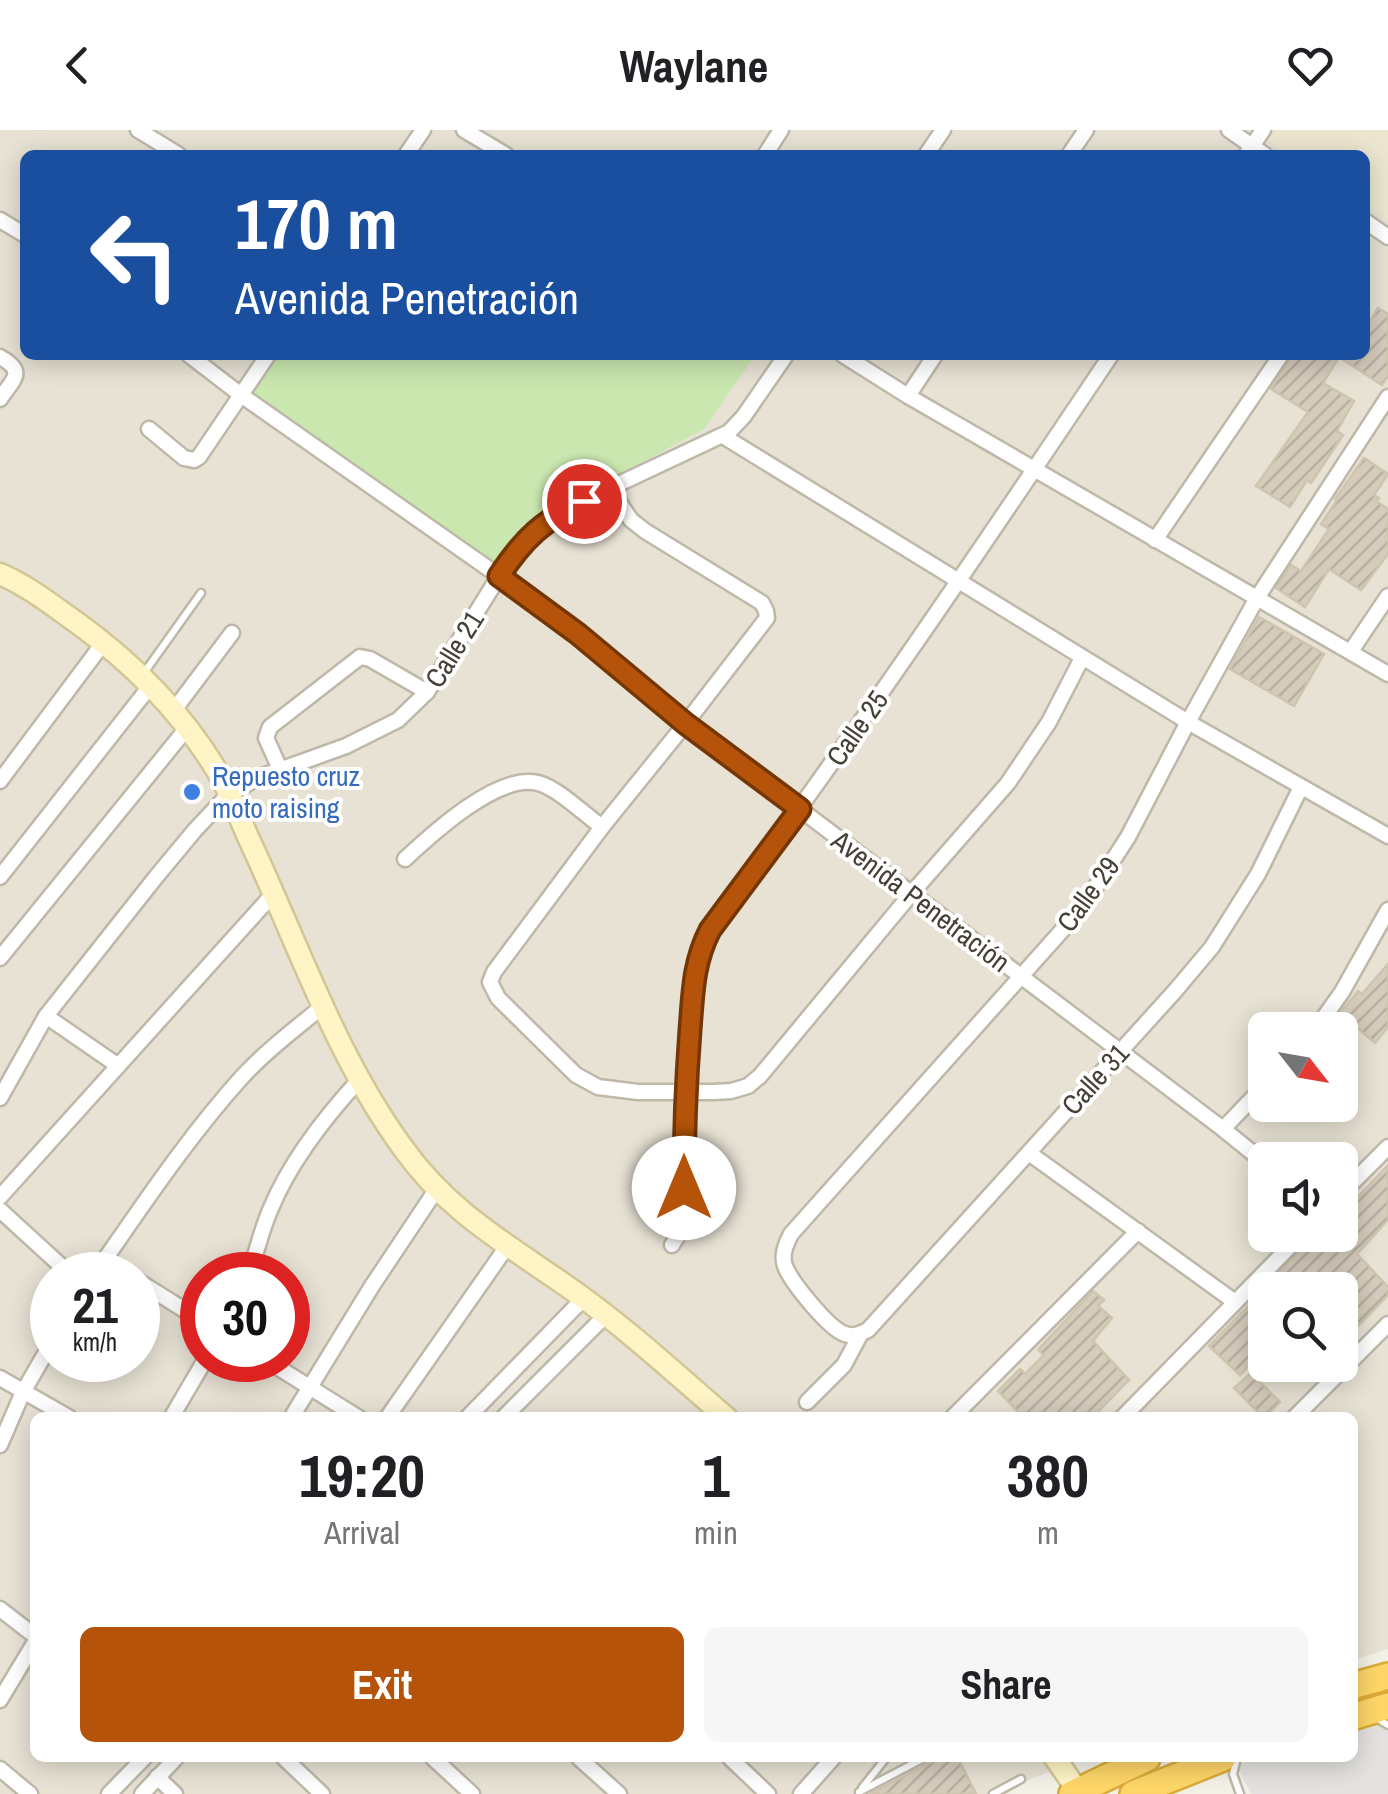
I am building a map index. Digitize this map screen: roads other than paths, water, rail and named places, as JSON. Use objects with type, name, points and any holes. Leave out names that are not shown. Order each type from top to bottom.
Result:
[{"type":"highway","points":[[1358,1684],[1388,1676]]},
{"type":"highway","points":[[1076,1793],[1138,1762]]},
{"type":"highway","points":[[1145,1792],[1215,1762]]},
{"type":"main road","points":[[2,577],[39,595],[104,642],[147,680],[187,728],[221,778],[360,1079],[401,1147],[436,1190],[468,1218],[606,1315],[720,1412]]},
{"type":"main road","points":[[1057,1762],[1076,1793]]},
{"type":"street","points":[[138,130],[171,150]]},
{"type":"street","points":[[464,130],[498,150]]},
{"type":"street","points":[[1229,130],[1252,150]]},
{"type":"street","points":[[0,357],[12,364],[17,374],[0,399]]},
{"type":"street","name":"Avenida Penetración","points":[[195,360],[578,634],[686,724],[1248,1149]]},
{"type":"street","points":[[148,429],[184,458],[194,460],[205,450],[264,360]]},
{"type":"street","name":"Calle 21","points":[[228,795],[257,778],[346,746],[406,714],[428,692],[520,546],[548,519],[723,436],[740,422],[783,360]]},
{"type":"street","points":[[851,360],[1388,674]]},
{"type":"street","points":[[908,396],[932,360]]},
{"type":"street","name":"Calle 25","points":[[672,1245],[683,1214],[685,1093],[700,950],[710,930],[800,809],[1109,360]]},
{"type":"street","points":[[1155,540],[1278,360]]},
{"type":"street","name":"Calle 29","points":[[854,1335],[832,1327],[795,1282],[784,1254],[791,1234],[1082,908],[1128,836],[1258,598],[1388,397]]},
{"type":"street","points":[[723,436],[1188,722],[1388,836]]},
{"type":"street","points":[[610,489],[644,531],[762,603],[766,618],[602,828],[490,982],[498,998],[584,1081],[638,1092],[685,1093],[732,1091],[748,1086],[760,1076],[1008,783],[1049,722],[1082,658]]},
{"type":"street","points":[[1351,651],[1388,596]]},
{"type":"street","points":[[174,710],[232,634]]},
{"type":"street","points":[[0,782],[104,642]]},
{"type":"street","points":[[280,770],[266,738],[270,726],[360,657],[370,658],[428,692]]},
{"type":"street","points":[[0,876],[147,680]]},
{"type":"street","points":[[0,958],[187,728]]},
{"type":"street","points":[[405,858],[477,802],[503,788],[526,782],[549,788],[602,828]]},
{"type":"street","name":"Calle 31","points":[[807,1402],[844,1364],[854,1335],[868,1330],[1212,948],[1258,874],[1302,787]]},
{"type":"street","points":[[0,1098],[46,1016],[195,830],[228,795]]},
{"type":"street","points":[[0,1197],[274,893]]},
{"type":"street","points":[[1328,1012],[1388,910]]},
{"type":"street","points":[[110,1252],[168,1170],[243,1076],[323,1006]]},
{"type":"street","points":[[46,1016],[118,1066]]},
{"type":"street","points":[[255,1252],[283,1180],[336,1105],[360,1079]]},
{"type":"street","points":[[1223,1129],[1248,1103]]},
{"type":"street","points":[[1358,1179],[1386,1152]]},
{"type":"street","points":[[1029,1153],[1235,1302]]},
{"type":"street","points":[[295,1412],[436,1190]]},
{"type":"street","points":[[0,1210],[46,1252]]},
{"type":"street","points":[[958,1412],[1138,1231]]},
{"type":"street","points":[[390,1412],[508,1244]]},
{"type":"street","points":[[1128,1412],[1284,1252]]},
{"type":"street","points":[[473,1412],[584,1298]]},
{"type":"street","points":[[512,1412],[606,1315]]},
{"type":"street","points":[[1300,1412],[1388,1324]]},
{"type":"street","points":[[0,1378],[59,1412]]},
{"type":"street","points":[[0,1445],[30,1380]]},
{"type":"street","points":[[175,1412],[192,1382]]},
{"type":"street","points":[[303,1382],[351,1412]]},
{"type":"street","points":[[0,1609],[30,1635]]},
{"type":"street","points":[[0,1700],[30,1648]]},
{"type":"street","points":[[108,1794],[140,1762]]},
{"type":"street","points":[[142,1794],[172,1762]]},
{"type":"street","points":[[288,1762],[322,1794]]},
{"type":"street","points":[[437,1762],[472,1794]]},
{"type":"street","points":[[584,1762],[620,1794]]},
{"type":"street","points":[[734,1762],[768,1794]]},
{"type":"street","points":[[801,1794],[829,1762]]},
{"type":"street","points":[[0,1769],[30,1794]]},
{"type":"street","points":[[158,1778],[175,1794]]},
{"type":"lane","points":[[147,680],[201,592]]},
{"type":"lane","points":[[859,1793],[883,1762]]},
{"type":"lane","points":[[859,1793],[917,1762]]},
{"type":"lane","points":[[1236,1762],[1233,1774],[1240,1794]]},
{"type":"lane","points":[[992,1794],[1021,1779]]},
{"type":"place","name":"Repuesto cruz moto raising","points":[[192,792]]}]
